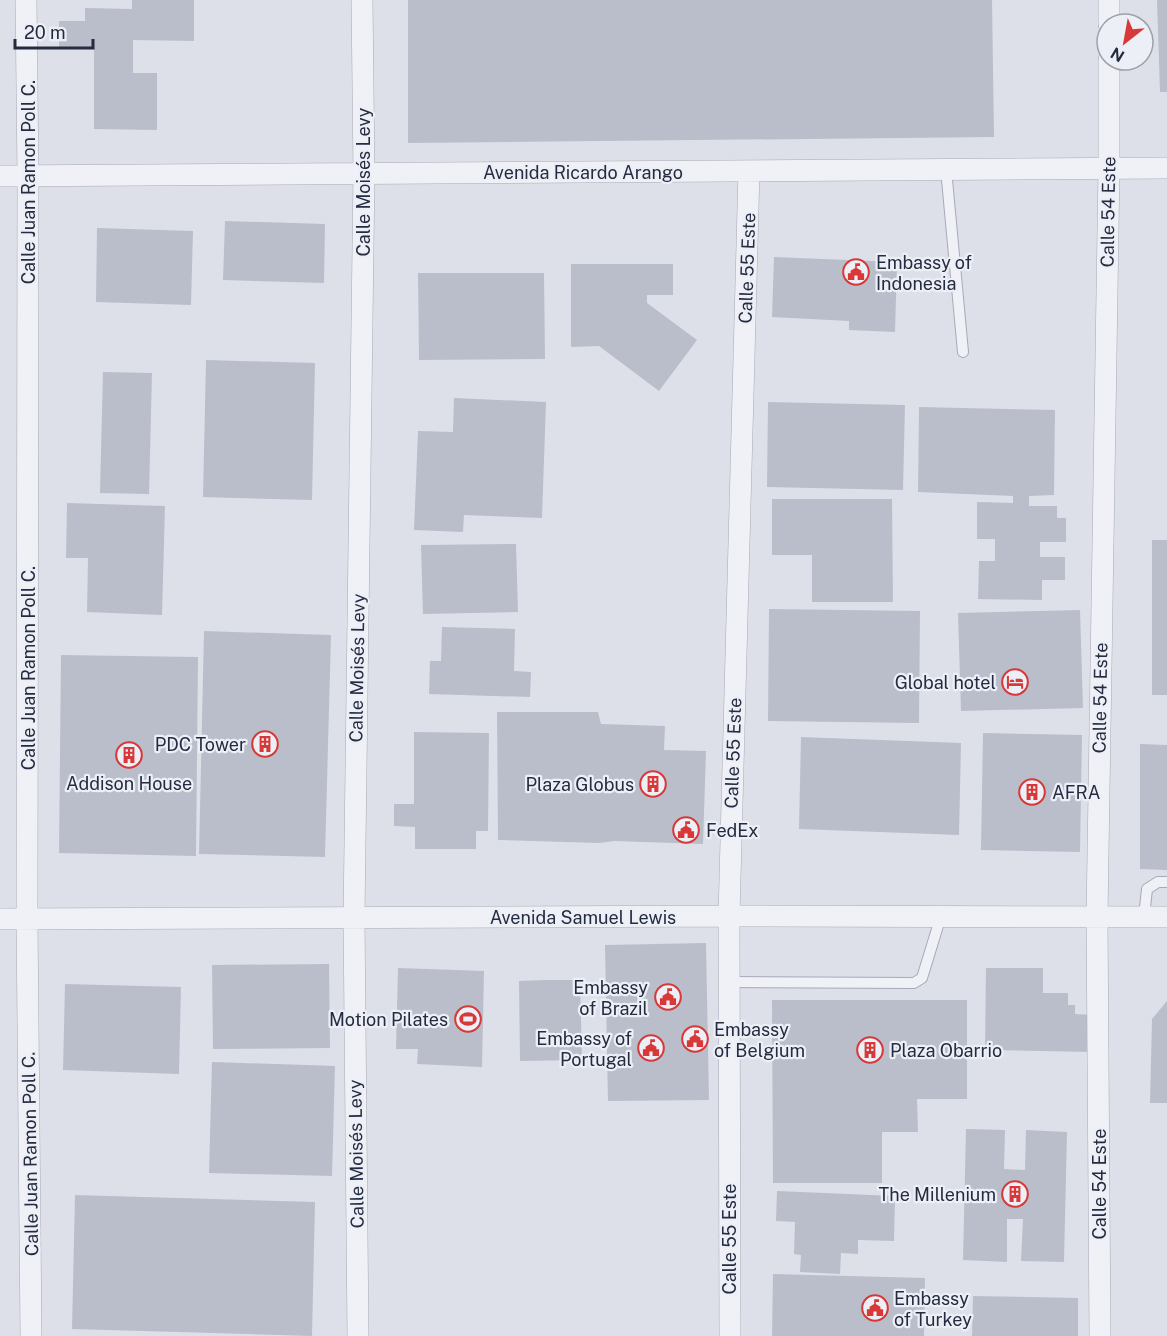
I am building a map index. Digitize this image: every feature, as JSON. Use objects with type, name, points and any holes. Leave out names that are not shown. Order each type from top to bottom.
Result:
[{"type":"street","name":"Calle Juan Ramon Poll C.","points":[[26,0],[28,176],[27,919],[31,1336]]},
{"type":"street","name":"Calle Moisés Levy","points":[[358,1336],[354,918],[364,173],[362,0]]},
{"type":"street","name":"Calle 54 Este","points":[[1100,1336],[1097,916],[1109,72]]},
{"type":"street","name":"Avenida Ricardo Arango","points":[[0,176],[1167,168]]},
{"type":"street","name":"Calle 55 Este","points":[[730,1336],[729,916],[749,171]]},
{"type":"street","name":"Avenida Samuel Lewis","points":[[0,919],[1167,917]]},
{"type":"lane","points":[[946,169],[963,352]]},
{"type":"lane","points":[[1144,917],[1147,889],[1158,882],[1167,882]]},
{"type":"lane","points":[[729,982],[914,983],[922,978],[941,916]]},
{"type":"building","points":[[132,0],[194,0],[194,41],[133,40],[133,73],[157,73],[157,130],[94,129],[94,47],[59,47],[59,21],[85,21],[85,8],[132,9]]},
{"type":"building","points":[[408,0],[992,0],[994,137],[408,143]]},
{"type":"building","points":[[1157,0],[1167,0],[1167,92],[1160,92]]},
{"type":"building","points":[[225,221],[325,224],[324,283],[223,280]]},
{"type":"building","points":[[97,228],[193,231],[191,305],[96,302]]},
{"type":"building","points":[[774,257],[897,262],[895,332],[849,330],[849,321],[772,317]]},
{"type":"building","points":[[571,264],[673,264],[673,295],[647,295],[647,303],[697,340],[659,391],[599,346],[571,347]]},
{"type":"building","points":[[418,273],[544,273],[545,359],[419,360]]},
{"type":"building","points":[[206,360],[315,363],[312,500],[203,497]]},
{"type":"building","points":[[103,372],[152,373],[149,494],[100,493]]},
{"type":"building","points":[[454,398],[546,402],[542,518],[464,515],[463,532],[414,530],[418,431],[453,432]]},
{"type":"building","points":[[768,402],[905,405],[903,490],[767,487]]},
{"type":"building","points":[[919,407],[1055,410],[1054,495],[1029,496],[1029,506],[1057,506],[1057,518],[1066,518],[1066,542],[1040,542],[1040,557],[1065,557],[1065,580],[1042,580],[1042,600],[978,599],[979,561],[995,561],[995,539],[977,539],[977,502],[1013,503],[1013,496],[918,492]]},
{"type":"building","points":[[772,499],[892,499],[893,602],[812,602],[812,555],[772,555]]},
{"type":"building","points":[[67,503],[165,506],[162,615],[87,612],[88,558],[66,558]]},
{"type":"building","points":[[1152,540],[1167,540],[1167,695],[1152,695]]},
{"type":"building","points":[[516,544],[518,612],[423,614],[421,545]]},
{"type":"building","points":[[769,609],[920,611],[919,723],[768,721]]},
{"type":"building","points":[[1080,610],[1083,708],[961,711],[958,613]]},
{"type":"building","points":[[442,627],[515,629],[514,671],[531,672],[530,697],[429,694],[430,661],[441,661]]},
{"type":"building","name":"PDC Tower","points":[[204,631],[331,635],[325,857],[199,854]]},
{"type":"building","name":"Addison House","points":[[61,655],[198,657],[196,856],[59,853]]},
{"type":"building","points":[[497,712],[598,712],[601,724],[665,726],[664,750],[706,751],[703,844],[498,840]]},
{"type":"building","points":[[414,732],[489,733],[488,831],[476,831],[476,849],[415,849],[415,827],[394,826],[394,804],[414,804]]},
{"type":"building","name":"AFRA","points":[[983,733],[1082,735],[1080,852],[981,850]]},
{"type":"building","points":[[801,737],[961,743],[959,835],[799,829]]},
{"type":"building","points":[[1140,744],[1167,745],[1167,870],[1140,869]]},
{"type":"building","points":[[706,943],[709,1100],[608,1101],[605,945]]},
{"type":"building","points":[[329,964],[330,1048],[213,1049],[212,965]]},
{"type":"building","points":[[398,968],[484,971],[482,1067],[417,1064],[418,1049],[396,1049]]},
{"type":"building","points":[[986,968],[1043,968],[1043,993],[1068,993],[1068,1005],[1075,1005],[1075,1014],[1092,1015],[1092,1052],[985,1050]]},
{"type":"building","points":[[580,980],[582,1060],[520,1061],[519,981]]},
{"type":"building","points":[[65,984],[181,987],[179,1074],[63,1070]]},
{"type":"building","name":"Plaza Obarrio","points":[[772,1000],[967,1000],[967,1099],[917,1099],[918,1132],[882,1132],[882,1183],[773,1183]]},
{"type":"building","points":[[1167,1001],[1167,1103],[1150,1103],[1152,1019]]},
{"type":"building","points":[[212,1062],[335,1066],[332,1176],[209,1173]]},
{"type":"building","name":"The Millenium","points":[[966,1129],[1005,1130],[1004,1169],[1025,1170],[1026,1130],[1067,1132],[1064,1262],[1021,1261],[1023,1219],[1007,1219],[1007,1262],[963,1260]]},
{"type":"building","points":[[777,1191],[895,1196],[894,1241],[858,1240],[858,1254],[841,1253],[840,1274],[800,1272],[801,1255],[794,1254],[795,1222],[776,1221]]},
{"type":"building","points":[[75,1195],[315,1202],[312,1336],[72,1329]]},
{"type":"building","points":[[773,1274],[925,1278],[924,1336],[772,1336]]},
{"type":"building","points":[[973,1296],[1078,1298],[1078,1336],[972,1336]]},
{"type":"place","name":"Embassy of Indonesia","points":[[856,272]]},
{"type":"place","name":"Global hotel","points":[[1015,682]]},
{"type":"place","name":"PDC Tower","points":[[265,744]]},
{"type":"place","name":"Addison House","points":[[129,755]]},
{"type":"place","name":"Plaza Globus","points":[[653,784]]},
{"type":"place","name":"AFRA","points":[[1032,792]]},
{"type":"place","name":"FedEx","points":[[686,830]]},
{"type":"place","name":"Embassy of Brazil","points":[[668,997]]},
{"type":"place","name":"Motion Pilates","points":[[468,1019]]},
{"type":"place","name":"Embassy of Belgium","points":[[695,1039]]},
{"type":"place","name":"Embassy of Portugal","points":[[651,1048]]},
{"type":"place","name":"Plaza Obarrio","points":[[870,1050]]},
{"type":"place","name":"The Millenium","points":[[1015,1194]]},
{"type":"place","name":"Embassy of Turkey","points":[[875,1308]]}]
